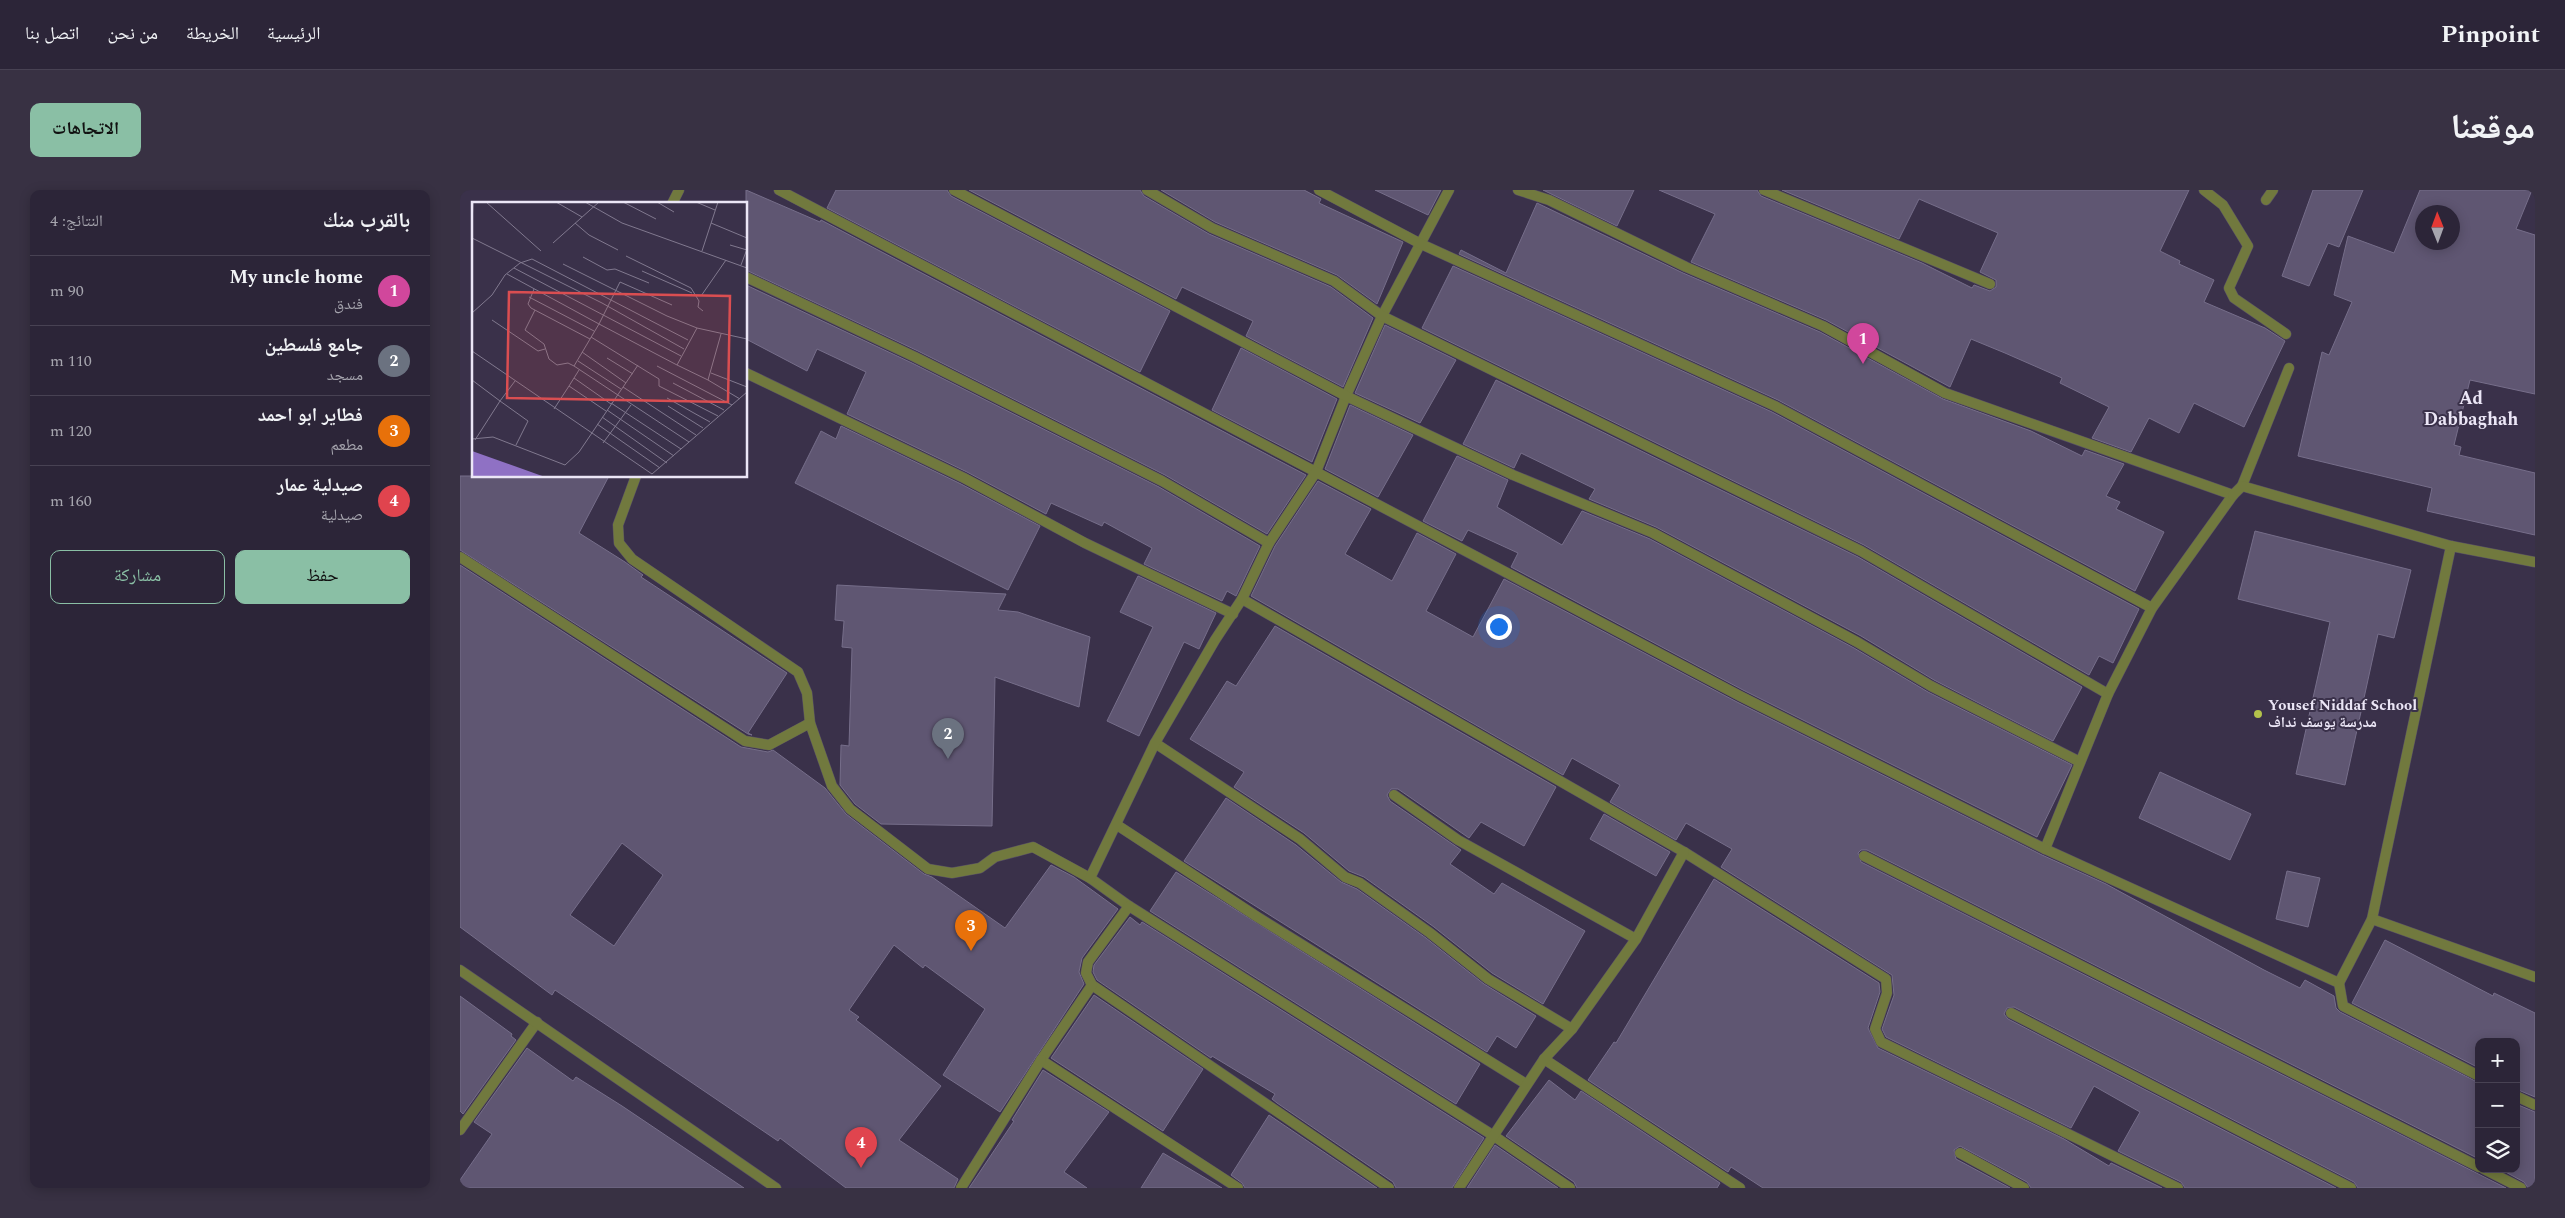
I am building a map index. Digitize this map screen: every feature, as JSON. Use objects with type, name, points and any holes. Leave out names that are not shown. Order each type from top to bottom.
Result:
[{"type":"street","points":[[673,202],[679,190]]},
{"type":"street","points":[[779,190],[1740,696],[2045,849],[2339,983]]},
{"type":"street","points":[[954,190],[1346,396],[1513,475],[1653,533],[1857,642],[1931,686],[2080,762]]},
{"type":"street","points":[[1147,190],[1212,228],[1334,281],[1382,316],[1861,551],[2108,694]]},
{"type":"street","points":[[1319,190],[1421,244],[1775,406],[2152,608]]},
{"type":"street","points":[[1090,878],[1156,743],[1242,599],[1269,543],[1316,472],[1346,396],[1382,316],[1449,190]]},
{"type":"street","points":[[1518,190],[1549,200],[1686,267],[1823,326],[1945,393],[2233,495]]},
{"type":"street","points":[[1764,190],[1990,284]]},
{"type":"street","points":[[2204,190],[2223,205],[2248,246],[2229,288],[2234,298],[2286,334]]},
{"type":"street","points":[[2266,200],[2273,190]]},
{"type":"street","points":[[748,278],[915,357],[1153,476],[1269,543]]},
{"type":"street","points":[[2045,849],[2108,694],[2152,608],[2233,495],[2242,486],[2289,368]]},
{"type":"street","points":[[748,375],[964,478],[1085,543],[1233,614]]},
{"type":"street","points":[[635,478],[618,525],[618,543],[632,558],[798,672],[807,693],[810,723],[832,786],[850,809],[928,869],[952,873],[980,868],[995,857],[1033,847],[1090,878],[1129,906],[1494,1136],[1570,1188]]},
{"type":"street","points":[[2242,486],[2451,546],[2535,562]]},
{"type":"street","points":[[2451,546],[2372,919],[2339,983],[2343,1006],[2475,1074]]},
{"type":"street","points":[[460,558],[745,740],[769,745],[810,723]]},
{"type":"street","points":[[1242,599],[1684,852],[1886,979],[1887,993],[1875,1029],[1881,1042],[2178,1188]]},
{"type":"street","points":[[1156,743],[1300,839],[1345,877],[1360,884],[1430,932],[1488,980],[1572,1029]]},
{"type":"street","points":[[1394,795],[1458,840],[1636,939]]},
{"type":"street","points":[[1117,825],[1276,928],[1526,1084]]},
{"type":"street","points":[[1458,1188],[1494,1136],[1526,1084],[1544,1059],[1572,1029],[1636,939],[1684,852]]},
{"type":"street","points":[[1864,856],[2475,1165]]},
{"type":"street","points":[[1129,906],[1088,962],[1086,973],[1092,985],[1389,1188]]},
{"type":"street","points":[[2372,919],[2535,977]]},
{"type":"street","points":[[460,970],[776,1188]]},
{"type":"street","points":[[961,1188],[1092,985]]},
{"type":"street","points":[[2011,1013],[2350,1188]]},
{"type":"street","points":[[460,1130],[537,1022]]},
{"type":"street","points":[[1544,1059],[1740,1188]]},
{"type":"street","points":[[1042,1060],[1238,1188]]},
{"type":"street","points":[[2520,1098],[2535,1105]]},
{"type":"street","points":[[1960,1154],[2024,1188]]},
{"type":"street","points":[[2492,1173],[2521,1188]]},
{"type":"building","points":[[746,190],[820,222],[821,220],[1306,475],[1267,534],[1165,475],[918,351],[748,271],[748,202],[746,202]]},
{"type":"building","points":[[836,190],[947,190],[951,196],[1170,311],[1140,372],[827,208]]},
{"type":"building","points":[[969,190],[1140,190],[1144,196],[1209,234],[1331,287],[1373,318],[1343,387],[1246,336],[1253,321],[1182,287],[1176,299]]},
{"type":"building","points":[[1161,190],[1304,190],[1321,199],[1319,203],[1403,242],[1377,304],[1337,275],[1215,222]]},
{"type":"building","points":[[1375,190],[1441,190],[1428,215]]},
{"type":"building","points":[[1543,190],[1634,190],[1617,226]]},
{"type":"building","points":[[1659,190],[1757,190],[1761,196],[1922,263],[1972,288],[1974,285],[1990,291],[1996,287],[1996,280],[1980,272],[1998,233],[1919,199],[1899,239],[1782,190],[2189,190],[2160,251],[2180,261],[2179,264],[2214,280],[2204,302],[2265,328],[2285,341],[2244,427],[2194,403],[2179,433],[2149,418],[2131,452],[2092,438],[2109,407],[2060,383],[2062,378],[2005,353],[1971,339],[1950,387],[1826,320],[1691,262],[1715,214]]},
{"type":"building","points":[[2313,190],[2363,190],[2339,247],[2328,243],[2309,286],[2282,276]]},
{"type":"building","points":[[2420,190],[2532,190],[2516,229],[2535,235],[2535,394],[2470,380],[2454,445],[2461,447],[2459,455],[2535,473],[2535,535],[2427,511],[2432,488],[2298,456],[2322,352],[2329,355],[2352,302],[2334,295],[2348,236],[2394,253]]},
{"type":"building","points":[[1537,203],[1683,273],[1820,332],[1943,399],[2031,431],[2082,456],[2085,450],[2124,464],[2106,496],[2120,502],[2116,509],[2164,532],[2135,591],[1778,400],[1459,254],[1461,250],[1506,273]]},
{"type":"building","points":[[1453,266],[1772,412],[2139,609],[2113,663],[2099,656],[2089,675],[1864,545],[1422,328]]},
{"type":"building","points":[[748,286],[912,363],[1159,487],[1260,546],[1236,596],[1227,591],[1222,601],[1144,564],[1152,548],[1104,522],[1102,526],[1051,503],[1046,514],[967,472],[847,414],[866,372],[817,349],[807,371],[748,340]]},
{"type":"building","points":[[1385,325],[1456,360],[1420,423],[1355,393]]},
{"type":"building","points":[[1241,348],[1337,399],[1312,462],[1212,410]]},
{"type":"building","points":[[1496,380],[1858,557],[2082,687],[2053,741],[1934,680],[1861,636],[1656,527],[1589,499],[1595,489],[1521,453],[1514,468],[1463,444]]},
{"type":"building","points":[[1350,405],[1413,435],[1378,497],[1325,469]]},
{"type":"building","points":[[841,426],[961,484],[1040,526],[1008,590],[795,483],[821,431],[836,439]]},
{"type":"building","points":[[1457,456],[1508,480],[1497,507],[1562,545],[1582,511],[1650,539],[1854,648],[1928,692],[2072,765],[2037,837],[1743,690],[1511,567],[1518,553],[1468,530],[1462,541],[1423,521]]},
{"type":"building","points":[[460,476],[472,476],[472,478],[608,478],[579,533],[625,562],[643,575],[641,577],[787,673],[748,733],[752,735],[748,734],[460,550]]},
{"type":"building","points":[[1318,481],[1371,509],[1345,554],[1392,581],[1417,533],[1456,554],[1426,611],[1473,637],[1504,579],[1737,702],[2042,855],[2106,884],[2264,970],[2300,988],[2305,980],[2334,996],[2336,1008],[2340,1012],[2475,1081],[2475,1157],[1867,850],[1861,850],[1858,853],[1861,862],[2506,1188],[2358,1188],[2354,1182],[2014,1007],[2007,1008],[2004,1014],[2008,1019],[2336,1188],[2185,1188],[2181,1182],[2118,1151],[2140,1112],[2094,1086],[2071,1128],[1886,1037],[1882,1029],[1894,995],[1892,975],[1721,867],[1732,849],[1686,823],[1676,840],[1610,802],[1620,785],[1572,758],[1563,775],[1251,596],[1275,546]]},
{"type":"building","points":[[2255,531],[2411,570],[2394,638],[2378,634],[2345,785],[2296,774],[2330,622],[2238,599]]},
{"type":"building","points":[[460,565],[741,747],[768,752],[773,750],[825,788],[846,814],[924,874],[932,877],[1005,928],[1051,865],[1074,877],[1118,909],[1082,958],[1079,972],[1084,984],[1000,1112],[943,1075],[985,1009],[925,965],[923,968],[894,945],[849,1010],[859,1017],[856,1020],[941,1086],[899,1140],[958,1179],[954,1188],[846,1188],[780,1138],[778,1141],[555,990],[552,995],[460,927]],"holes":[[[622,843],[663,875],[614,946],[570,915]]]},
{"type":"building","points":[[1138,576],[1216,613],[1199,649],[1184,642],[1139,736],[1107,721],[1153,627],[1120,612]]},
{"type":"building","points":[[837,585],[1006,594],[998,610],[1018,612],[1090,637],[1079,707],[995,677],[992,826],[881,824],[855,804],[840,785],[841,745],[849,746],[852,648],[842,647],[844,621],[835,620]]},
{"type":"building","points":[[1275,626],[1556,787],[1524,846],[1481,822],[1469,838],[1398,789],[1391,789],[1387,795],[1390,801],[1461,850],[1450,864],[1494,894],[1502,883],[1585,931],[1543,1004],[1492,973],[1434,927],[1364,877],[1349,871],[1304,833],[1234,787],[1244,772],[1190,739],[1227,681],[1236,686]]},
{"type":"building","points":[[2160,772],[2251,814],[2230,860],[2139,818]]},
{"type":"building","points":[[1226,798],[1296,845],[1341,882],[1357,889],[1426,938],[1484,984],[1536,1016],[1516,1048],[1497,1036],[1487,1052],[1184,861]]},
{"type":"building","points":[[1604,814],[1670,852],[1656,876],[1590,839]]},
{"type":"building","points":[[2287,871],[2320,878],[2308,927],[2276,919]]},
{"type":"building","points":[[1176,872],[1480,1064],[1456,1104],[1150,911]]},
{"type":"building","points":[[1714,879],[1879,983],[1880,992],[1868,1028],[1878,1048],[2064,1139],[2109,1166],[2111,1163],[2162,1188],[2031,1188],[2027,1182],[1960,1146],[1954,1150],[1956,1159],[2010,1188],[1763,1188],[1731,1167],[1728,1172],[1588,1080],[1614,1042],[1616,1043]]},
{"type":"building","points":[[1130,917],[1140,925],[1142,922],[1484,1138],[1452,1188],[1396,1188],[1393,1182],[1277,1103],[1272,1099],[1275,1094],[1212,1056],[1211,1058],[1097,980],[1093,972],[1094,965]]},
{"type":"building","points":[[2385,940],[2493,996],[2494,993],[2535,1013],[2535,1097],[2520,1091],[2520,1038],[2475,1038],[2475,1066],[2352,1003]]},
{"type":"building","points":[[1094,995],[1203,1069],[1163,1131],[1051,1058]]},
{"type":"building","points":[[460,996],[512,1034],[511,1036],[516,1040],[463,1114],[460,1111]]},
{"type":"building","points":[[527,1048],[573,1081],[576,1077],[744,1188],[460,1188],[460,1180],[492,1134],[474,1122]]},
{"type":"building","points":[[1043,1070],[1109,1112],[1064,1172],[1087,1188],[969,1188],[1014,1121],[1012,1120]]},
{"type":"building","points":[[1549,1080],[1575,1100],[1581,1091],[1720,1183],[1717,1188],[1577,1188],[1574,1182],[1506,1136]]},
{"type":"building","points":[[2520,1106],[2535,1112],[2535,1188],[2528,1188],[2524,1182],[2507,1173],[2520,1173]]},
{"type":"building","points":[[1269,1115],[1377,1188],[1245,1188],[1242,1183],[1231,1175]]},
{"type":"building","points":[[1495,1145],[1558,1188],[1467,1188]]},
{"type":"building","points":[[1163,1153],[1222,1188],[1141,1188]]},
{"type":"place","name":"My uncle home","points":[[1863,364]]},
{"type":"place","name":"Yousef Niddaf School مدرسة يوسف نداف","points":[[2258,714]]},
{"type":"place","name":"جامع فلسطين","points":[[948,759]]},
{"type":"place","name":"فطاير ابو احمد","points":[[971,951]]},
{"type":"place","name":"صيدلية عمار","points":[[861,1168]]},
{"type":"district","name":"Ad Dabbaghah","points":[[2471,408]]}]
